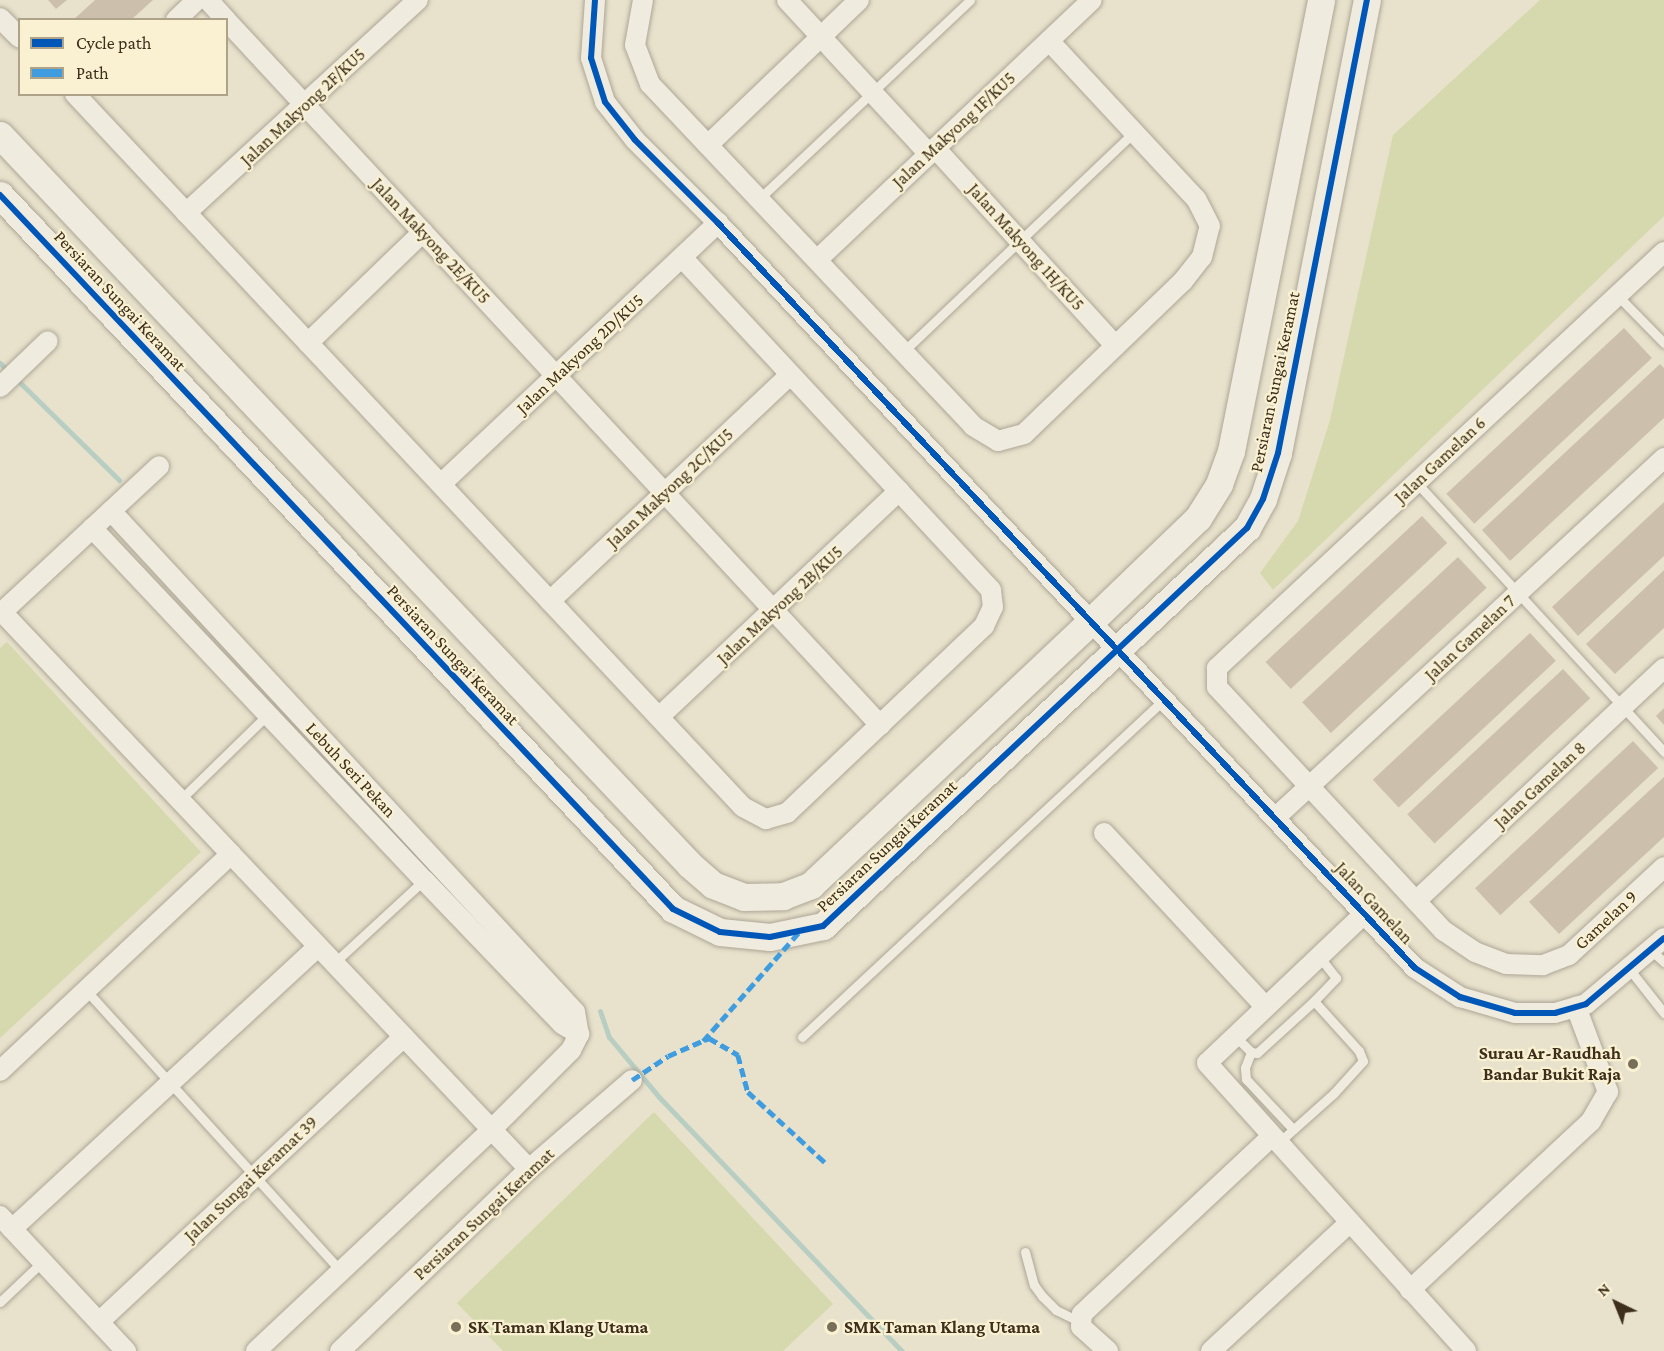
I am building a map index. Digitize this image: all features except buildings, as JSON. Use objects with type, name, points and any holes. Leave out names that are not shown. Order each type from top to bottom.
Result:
[{"type":"street","points":[[178,18],[197,0]]},
{"type":"street","name":"Jalan Makyong 2E/KU5","points":[[208,0],[224,18]]},
{"type":"street","name":"Jalan Makyong 2F/KU5","points":[[186,213],[306,106],[418,0]]},
{"type":"street","name":"Jalan Gamelan","points":[[595,0],[591,11],[591,58],[606,102],[635,140],[718,223],[1092,620],[1415,968],[1460,997],[1515,1013],[1555,1013],[1586,1004],[1660,950]]},
{"type":"street","points":[[643,0],[635,45],[650,84],[973,426],[998,441],[1024,434],[1196,265],[1202,257],[1210,226],[1196,199],[1049,41]]},
{"type":"street","name":"Jalan Makyong 1H/KU5","points":[[787,0],[872,92],[1020,241],[1116,346]]},
{"type":"street","points":[[708,145],[860,0]]},
{"type":"street","name":"Jalan Makyong 1F/KU5","points":[[817,260],[1092,0]]},
{"type":"street","name":"Persiaran Sungai Keramat","points":[[0,135],[690,865],[714,885],[744,897],[783,896],[811,885],[1092,620],[1198,518],[1219,484],[1231,451],[1321,0]]},
{"type":"street","name":"Persiaran Sungai Keramat","points":[[0,195],[673,909],[720,932],[770,938],[823,926],[1247,528],[1263,500],[1278,453],[1367,0]]},
{"type":"street","points":[[0,18],[18,36]]},
{"type":"street","name":"Jalan Makyong 2E/KU5","points":[[228,22],[880,725]]},
{"type":"street","points":[[84,97],[186,213],[744,807],[766,819],[787,813],[984,626],[993,607],[991,590],[682,258]]},
{"type":"street","name":"Jalan Makyong 2D/KU5","points":[[441,484],[718,223]]},
{"type":"street","points":[[308,343],[423,232]]},
{"type":"street","name":"Jalan Gamelan 6","points":[[1216,668],[1664,252]]},
{"type":"street","points":[[1,386],[48,340]]},
{"type":"street","name":"Jalan Makyong 2C/KU5","points":[[550,601],[790,375]]},
{"type":"street","name":"Jalan Gamelan 7","points":[[1275,818],[1664,458]]},
{"type":"street","points":[[159,466],[1,613],[529,1169]]},
{"type":"street","name":"Jalan Makyong 2B/KU5","points":[[659,717],[775,611],[899,491]]},
{"type":"street","name":"Lebuh Seri Pekan","points":[[111,511],[575,1012],[579,1034]]},
{"type":"street","points":[[92,528],[562,1024],[579,1034],[571,1050],[492,1129],[256,1351]]},
{"type":"street","name":"Gamelan 9","points":[[1216,668],[1217,687],[1444,931],[1475,952],[1506,964],[1543,966],[1569,955],[1664,867]]},
{"type":"street","name":"Jalan Gamelan 8","points":[[1416,901],[1664,668]]},
{"type":"street","points":[[1104,833],[1265,1006]]},
{"type":"street","points":[[0,1071],[231,854]]},
{"type":"street","points":[[1364,914],[1233,1034],[1207,1063],[1231,1093],[1467,1351]]},
{"type":"street","points":[[126,1351],[6,1222],[170,1083],[318,947]]},
{"type":"street","points":[[1410,1290],[1591,1120],[1608,1092],[1576,1007]]},
{"type":"street","name":"Jalan Sungai Keramat 39","points":[[99,1322],[404,1037]]},
{"type":"street","name":"Persiaran Sungai Keramat","points":[[340,1351],[529,1169],[632,1080]]},
{"type":"street","points":[[1108,1351],[1079,1322],[1082,1314],[1274,1140]]},
{"type":"street","points":[[1211,1351],[1349,1223]]},
{"type":"lane","points":[[759,199],[970,0]]},
{"type":"lane","points":[[903,352],[1134,132]]},
{"type":"lane","points":[[1618,296],[1664,343]]},
{"type":"lane","points":[[1415,482],[1519,592],[1664,752]]},
{"type":"lane","points":[[802,1037],[1164,699]]},
{"type":"lane","points":[[180,800],[268,714]]},
{"type":"lane","points":[[334,963],[424,880]]},
{"type":"lane","points":[[1293,1129],[1246,1079],[1245,1068],[1251,1052],[1264,1047],[1336,978],[1318,956]]},
{"type":"lane","points":[[1630,970],[1664,1013]]},
{"type":"lane","points":[[85,989],[341,1271]]},
{"type":"lane","points":[[1274,1140],[1293,1129],[1354,1072],[1363,1057],[1314,1001]]},
{"type":"lane","points":[[1233,1034],[1251,1052]]},
{"type":"lane","points":[[1231,1093],[1246,1079]]},
{"type":"lane","points":[[1025,1252],[1034,1285],[1042,1296],[1056,1310],[1079,1322]]},
{"type":"lane","points":[[0,1302],[42,1262]]},
{"type":"green space","points":[[1540,0],[1664,0],[1664,216],[1273,590],[1260,573],[1298,521],[1330,420],[1393,135]]},
{"type":"green space","points":[[7,642],[201,852],[0,1038],[0,648]]},
{"type":"green space","points":[[654,1112],[833,1304],[783,1351],[503,1351],[457,1303]]},
{"type":"waterway","points":[[0,363],[119,480]]},
{"type":"waterway","points":[[600,1011],[609,1037],[659,1097],[902,1351]]},
{"type":"marked path","points":[[703,1041],[800,931]]},
{"type":"marked path","points":[[632,1080],[668,1056],[709,1038],[738,1055],[748,1092],[828,1165]]},
{"type":"cycle path","points":[[595,0],[591,58],[605,102],[635,140],[718,223],[1415,968],[1460,997],[1515,1013],[1555,1013],[1586,1004],[1664,938]]},
{"type":"cycle path","points":[[0,195],[673,909],[720,932],[770,937],[823,926],[1247,528],[1263,499],[1278,453],[1367,0]]},
{"type":"place","name":"Surau Ar-Raudhah Bandar Bukit Raja","points":[[1633,1064]]},
{"type":"place","name":"SK Taman Klang Utama","points":[[456,1327]]},
{"type":"place","name":"SMK Taman Klang Utama","points":[[832,1327]]}]
